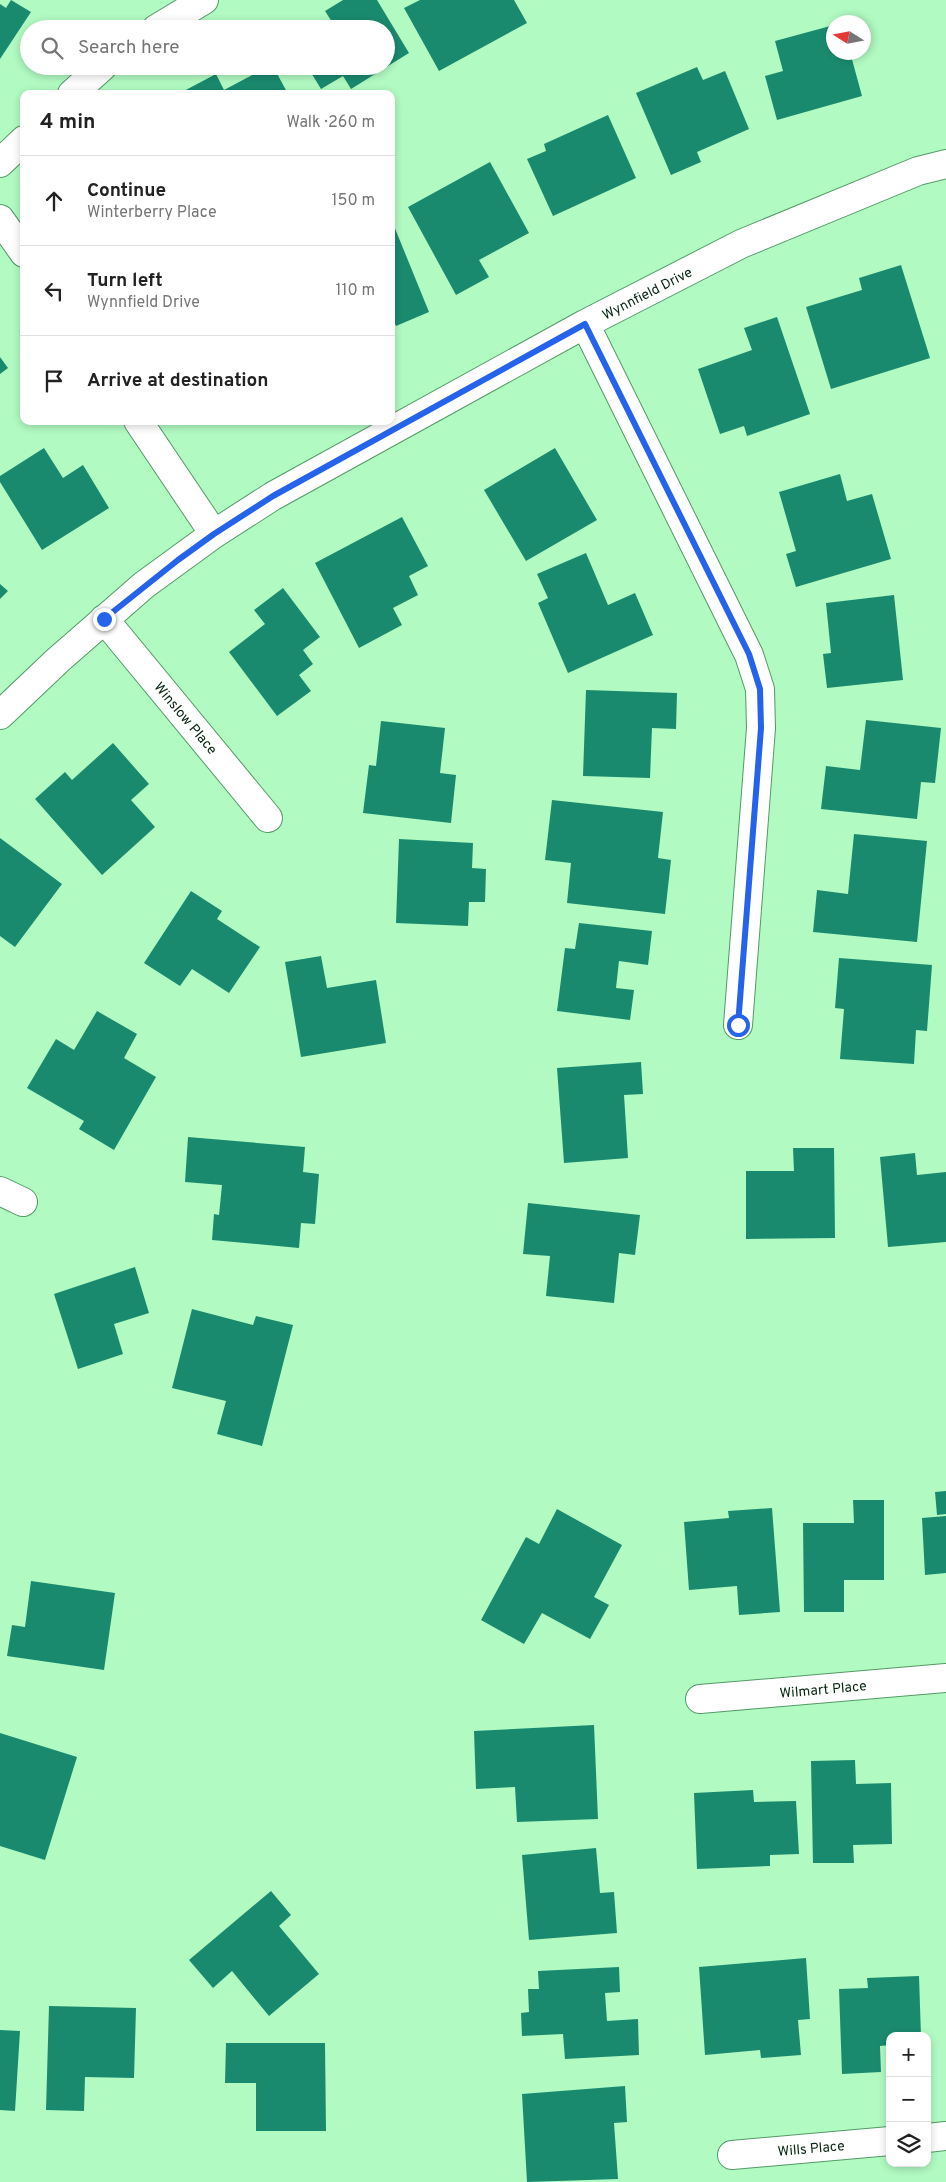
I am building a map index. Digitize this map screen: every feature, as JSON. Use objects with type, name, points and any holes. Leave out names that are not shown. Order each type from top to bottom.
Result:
[{"type":"street","points":[[171,20],[204,0]]},
{"type":"street","points":[[76,90],[93,75]]},
{"type":"street","points":[[0,162],[20,144]]},
{"type":"street","name":"Wynnfield Drive","points":[[0,715],[104,619],[214,534],[282,492],[585,324],[741,244],[918,171],[946,164]]},
{"type":"street","points":[[0,220],[20,248]]},
{"type":"street","points":[[585,324],[749,654],[760,689],[761,728],[738,1025]]},
{"type":"street","points":[[141,425],[214,534]]},
{"type":"street","name":"Winslow Place","points":[[104,619],[268,818]]},
{"type":"street","name":"Wilmart Place","points":[[700,1699],[946,1678]]},
{"type":"street","points":[[931,2138],[946,2136]]},
{"type":"street","name":"Wills Place","points":[[732,2155],[886,2141]]},
{"type":"building","points":[[11,0],[31,12],[26,20],[20,20],[20,29],[0,59],[0,4],[6,8]]},
{"type":"building","points":[[343,0],[377,0],[389,20],[331,20],[325,11]]},
{"type":"building","points":[[420,0],[514,0],[527,23],[439,71],[404,8]]},
{"type":"building","points":[[826,27],[826,60],[852,60],[862,96],[777,120],[765,76],[783,71],[775,41]]},
{"type":"building","points":[[395,30],[409,53],[395,62]]},
{"type":"building","points":[[697,67],[703,80],[725,71],[749,129],[697,152],[701,162],[671,175],[636,93]]},
{"type":"building","points":[[214,75],[216,75],[224,90],[186,90]]},
{"type":"building","points":[[252,75],[278,75],[286,90],[224,90]]},
{"type":"building","points":[[312,75],[374,75],[351,89],[343,76],[321,89]]},
{"type":"building","points":[[608,115],[636,178],[553,216],[527,159],[546,151],[544,144]]},
{"type":"building","points":[[490,162],[529,233],[479,260],[489,277],[456,295],[408,207]]},
{"type":"building","points":[[395,228],[429,312],[396,326],[395,324]]},
{"type":"building","points":[[901,265],[930,358],[831,389],[806,307],[862,290],[859,278]]},
{"type":"building","points":[[777,317],[810,414],[747,436],[744,426],[720,434],[698,369],[752,350],[744,328]]},
{"type":"building","points":[[0,357],[8,368],[0,374]]},
{"type":"building","points":[[44,448],[63,478],[83,465],[109,508],[42,550],[0,482],[0,476]]},
{"type":"building","points":[[555,448],[597,520],[526,561],[484,490]]},
{"type":"building","points":[[840,474],[847,501],[872,494],[891,559],[796,587],[786,554],[796,551],[779,492]]},
{"type":"building","points":[[402,517],[428,566],[409,576],[418,595],[393,608],[402,625],[359,648],[315,563]]},
{"type":"building","points":[[586,553],[608,605],[635,593],[653,635],[568,673],[538,603],[548,598],[537,574]]},
{"type":"building","points":[[0,584],[8,591],[0,599]]},
{"type":"building","points":[[283,588],[320,637],[303,650],[313,664],[299,675],[311,691],[277,716],[229,652],[265,624],[254,610]]},
{"type":"building","points":[[894,595],[903,680],[827,688],[823,654],[831,653],[826,603]]},
{"type":"building","points":[[586,690],[677,693],[676,729],[652,728],[650,778],[583,776]]},
{"type":"building","points":[[866,720],[941,728],[935,783],[921,782],[917,819],[821,809],[826,766],[860,770]]},
{"type":"building","points":[[381,721],[445,728],[440,773],[456,775],[451,823],[363,813],[369,765],[376,766]]},
{"type":"building","points":[[113,743],[149,784],[131,800],[155,827],[102,875],[35,799],[65,772],[72,780]]},
{"type":"building","points":[[552,800],[663,812],[658,858],[671,860],[665,914],[567,903],[571,863],[545,860]]},
{"type":"building","points":[[854,834],[927,841],[917,942],[813,932],[817,890],[848,894]]},
{"type":"building","points":[[0,838],[62,884],[15,947],[0,936]]},
{"type":"building","points":[[399,839],[473,843],[472,868],[486,869],[485,902],[469,902],[468,926],[396,923]]},
{"type":"building","points":[[191,891],[222,911],[217,919],[260,947],[229,993],[192,969],[180,986],[144,963]]},
{"type":"building","points":[[579,923],[652,931],[648,965],[619,961],[616,988],[634,990],[630,1020],[557,1011],[565,948],[575,949]]},
{"type":"building","points":[[321,956],[327,988],[376,980],[386,1043],[301,1057],[285,962]]},
{"type":"building","points":[[839,958],[932,965],[927,1031],[916,1030],[914,1064],[840,1059],[844,1009],[835,1008]]},
{"type":"building","points":[[97,1011],[137,1034],[124,1058],[156,1077],[114,1150],[79,1129],[84,1121],[27,1088],[56,1039],[74,1050]]},
{"type":"building","points":[[641,1062],[643,1094],[624,1095],[628,1158],[564,1163],[557,1068]]},
{"type":"building","points":[[188,1137],[305,1147],[303,1172],[319,1174],[315,1224],[301,1223],[299,1248],[212,1240],[214,1214],[219,1215],[222,1185],[185,1182]]},
{"type":"building","points":[[793,1148],[834,1148],[835,1238],[746,1239],[746,1171],[794,1171]]},
{"type":"building","points":[[915,1153],[917,1175],[946,1172],[946,1242],[888,1247],[880,1157]]},
{"type":"building","points":[[528,1203],[640,1215],[635,1255],[619,1253],[614,1303],[546,1296],[550,1256],[523,1254]]},
{"type":"building","points":[[135,1267],[149,1313],[114,1324],[123,1354],[78,1369],[54,1294]]},
{"type":"building","points":[[192,1309],[253,1325],[256,1316],[293,1325],[262,1446],[217,1434],[226,1401],[172,1388]]},
{"type":"building","points":[[946,1491],[946,1514],[937,1515],[935,1492]]},
{"type":"building","points":[[853,1500],[884,1500],[884,1580],[844,1580],[844,1612],[804,1612],[803,1523],[854,1523]]},
{"type":"building","points":[[772,1508],[780,1612],[739,1615],[737,1586],[689,1590],[684,1522],[729,1518],[728,1511]]},
{"type":"building","points":[[557,1509],[622,1545],[594,1597],[609,1605],[590,1639],[542,1613],[524,1644],[481,1620],[526,1537],[539,1544]]},
{"type":"building","points":[[946,1516],[946,1573],[925,1575],[922,1518]]},
{"type":"building","points":[[31,1581],[115,1593],[104,1670],[7,1656],[12,1625],[25,1627]]},
{"type":"building","points":[[594,1725],[598,1819],[517,1822],[515,1787],[476,1789],[474,1731]]},
{"type":"building","points":[[0,1733],[77,1757],[45,1860],[0,1846]]},
{"type":"building","points":[[855,1760],[856,1784],[891,1783],[892,1844],[853,1845],[854,1863],[813,1863],[811,1761]]},
{"type":"building","points":[[753,1790],[754,1802],[796,1801],[799,1854],[770,1855],[770,1866],[697,1869],[694,1793]]},
{"type":"building","points":[[596,1848],[600,1893],[614,1892],[617,1933],[529,1940],[522,1855]]},
{"type":"building","points":[[271,1891],[291,1915],[279,1926],[319,1974],[269,2016],[232,1971],[213,1988],[189,1960]]},
{"type":"building","points":[[806,1958],[810,2019],[798,2020],[801,2055],[761,2058],[760,2050],[705,2055],[699,1967]]},
{"type":"building","points":[[619,1967],[620,1992],[605,1993],[607,2021],[638,2019],[639,2055],[565,2059],[563,2034],[522,2036],[521,2013],[529,2012],[528,1989],[539,1989],[538,1971]]},
{"type":"building","points":[[919,1976],[921,2032],[886,2032],[886,2045],[880,2046],[881,2072],[842,2074],[839,1989],[868,1988],[867,1978]]},
{"type":"building","points":[[49,2006],[136,2008],[134,2078],[85,2077],[84,2111],[46,2110]]},
{"type":"building","points":[[0,2030],[20,2031],[15,2111],[0,2110]]},
{"type":"building","points":[[226,2043],[325,2043],[326,2131],[256,2131],[256,2083],[225,2083]]},
{"type":"building","points":[[625,2086],[627,2122],[614,2123],[618,2179],[527,2182],[522,2094]]},
{"type":"route","points":[[104,619],[144,585],[178,560],[273,496],[585,324],[749,654],[760,689],[761,728],[738,1025]]}]
